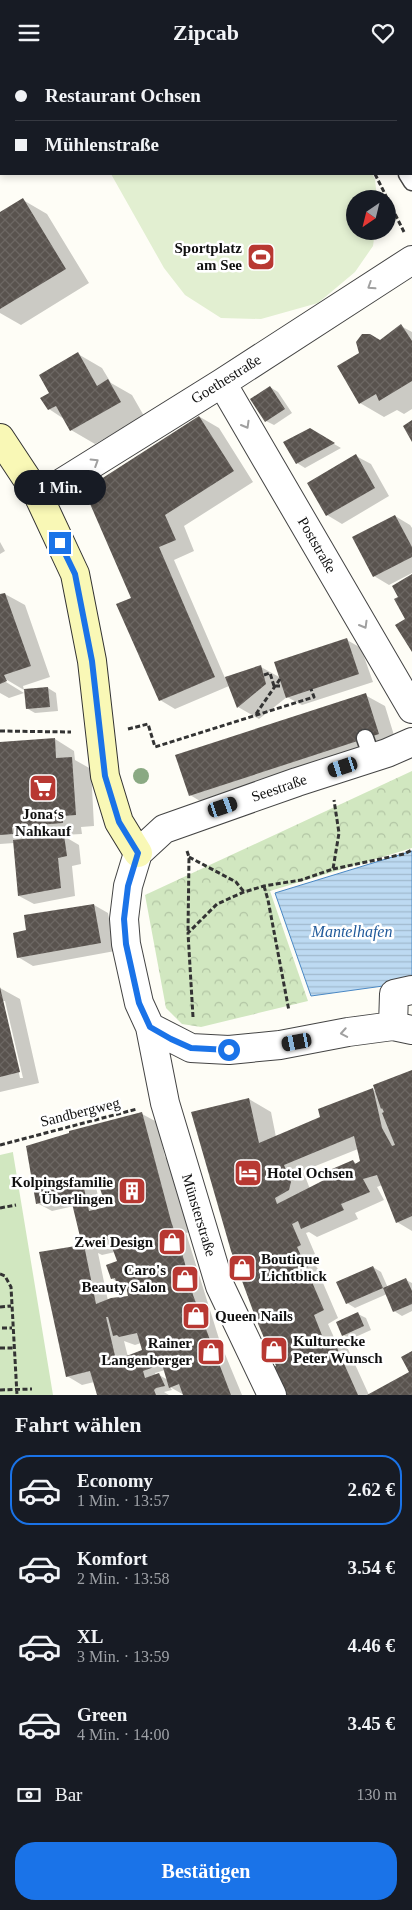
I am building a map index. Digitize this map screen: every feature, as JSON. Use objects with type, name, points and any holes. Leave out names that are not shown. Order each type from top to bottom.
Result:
[{"type":"street","name":"Goethestraße","points":[[39,497],[222,383],[412,260]]},
{"type":"street","name":"Poststraße","points":[[222,383],[346,603],[412,709]]},
{"type":"street","points":[[0,437],[39,497],[75,574],[92,661],[105,776],[119,822],[138,853]]},
{"type":"street","name":"Seestraße","points":[[138,853],[164,829],[186,820],[368,748],[412,742]]},
{"type":"street","name":"Münsterstraße","points":[[138,853],[128,886],[124,919],[126,944],[139,1003],[150,1027],[165,1103],[220,1286],[272,1395]]},
{"type":"street","points":[[150,1027],[191,1048],[229,1050],[280,1045],[348,1032],[402,1028],[394,994],[412,991]]},
{"type":"path","points":[[264,675],[270,673],[274,686]]},
{"type":"path","points":[[256,715],[280,679]]},
{"type":"path","points":[[274,686],[282,685]]},
{"type":"path","points":[[122,730],[148,724],[156,747],[314,697],[311,689]]},
{"type":"path","points":[[0,731],[79,732]]},
{"type":"path","points":[[333,869],[339,833],[334,798]]},
{"type":"path","points":[[188,933],[218,904],[244,892],[264,886],[301,880],[333,869],[404,854],[412,850]]},
{"type":"path","points":[[192,1017],[188,933],[189,857],[236,882],[244,892]]},
{"type":"path","points":[[264,886],[289,1011]]},
{"type":"path","name":"Sandbergweg","points":[[0,1145],[165,1103]]},
{"type":"path","points":[[0,1208],[16,1205]]},
{"type":"path","points":[[0,1274],[5,1276],[11,1287],[17,1395]]},
{"type":"path","points":[[0,1307],[11,1306]]},
{"type":"path","points":[[2,1328],[12,1328]]},
{"type":"path","points":[[0,1348],[13,1348]]},
{"type":"path","points":[[0,1390],[32,1389]]},
{"type":"green space","name":"Sportplatz am See","points":[[112,175],[373,175],[376,190],[346,190],[346,240],[374,240],[373,246],[355,272],[318,303],[261,319],[221,318],[185,295],[164,268]]},
{"type":"green space","points":[[412,771],[412,848],[270,891],[308,1001],[201,1027],[182,1024],[166,1008],[145,895]]},
{"type":"green space","points":[[13,1152],[53,1395],[0,1395],[0,1155]]},
{"type":"water","name":"Mantelhafen","points":[[412,851],[412,982],[311,996],[275,893]]},
{"type":"building","points":[[23,198],[66,269],[0,309],[0,212]]},
{"type":"building","points":[[401,324],[412,341],[412,381],[379,401],[376,394],[359,404],[337,366],[359,353],[356,342],[362,334],[370,334],[380,340]]},
{"type":"building","points":[[78,352],[97,386],[108,379],[121,402],[70,431],[56,406],[48,410],[40,398],[49,393],[39,375]]},
{"type":"building","points":[[270,386],[285,409],[265,422],[250,399]]},
{"type":"building","points":[[199,416],[234,471],[165,515],[176,540],[159,547],[215,677],[159,701],[116,604],[131,598],[84,490]]},
{"type":"building","points":[[412,420],[412,442],[403,426]]},
{"type":"building","points":[[310,428],[335,443],[296,464],[283,442]]},
{"type":"building","points":[[356,454],[375,488],[326,516],[307,483]]},
{"type":"building","points":[[395,515],[412,547],[412,557],[373,577],[352,537]]},
{"type":"building","points":[[412,574],[412,652],[395,625],[405,619],[394,599],[398,597],[392,586]]},
{"type":"building","points":[[5,593],[31,666],[4,675],[7,681],[0,684],[0,594]]},
{"type":"building","points":[[347,638],[359,674],[286,698],[274,662]]},
{"type":"building","points":[[261,665],[266,684],[237,708],[225,677]]},
{"type":"building","points":[[48,687],[50,707],[26,709],[24,689]]},
{"type":"building","points":[[366,693],[379,734],[189,796],[175,755]]},
{"type":"building","points":[[55,738],[56,758],[72,757],[76,815],[63,816],[63,823],[12,827],[13,834],[0,835],[0,742]]},
{"type":"building","points":[[64,835],[67,856],[58,858],[61,888],[18,896],[13,840]]},
{"type":"building","points":[[94,904],[101,943],[17,958],[13,933],[26,930],[24,915]]},
{"type":"building","points":[[0,987],[20,1072],[0,1077]]},
{"type":"building","points":[[412,1070],[412,1216],[396,1223],[377,1175],[363,1179],[370,1192],[341,1204],[344,1210],[301,1229],[298,1221],[292,1224],[301,1245],[297,1247],[308,1267],[306,1268],[324,1310],[314,1315],[325,1343],[333,1339],[358,1395],[285,1395],[272,1368],[276,1366],[231,1251],[191,1112],[249,1098],[259,1143],[320,1117],[318,1109],[373,1088],[382,1128],[392,1146],[395,1145],[373,1085]],"holes":[[[354,1136],[360,1161],[355,1164],[353,1160],[325,1172],[328,1178],[277,1204],[275,1198],[289,1190],[291,1182],[284,1165]]]},
{"type":"building","points":[[142,1112],[193,1295],[231,1395],[183,1395],[179,1384],[169,1388],[162,1364],[143,1371],[145,1378],[159,1373],[165,1386],[154,1390],[156,1395],[97,1395],[90,1371],[66,1377],[39,1252],[82,1245],[70,1195],[36,1204],[26,1146],[69,1133],[69,1131]],"holes":[[[96,1176],[106,1207],[89,1211],[82,1179]],[[109,1239],[117,1261],[106,1265],[111,1279],[115,1278],[117,1285],[125,1282],[128,1296],[111,1298],[96,1304],[84,1245]],[[106,1317],[108,1317],[113,1336],[117,1335],[119,1337],[137,1333],[142,1350],[116,1360]]]},
{"type":"building","points":[[373,1266],[383,1288],[346,1304],[336,1282]]},
{"type":"building","points":[[406,1278],[412,1291],[412,1304],[393,1312],[383,1288]]},
{"type":"building","points":[[358,1312],[364,1326],[342,1336],[336,1322]]},
{"type":"building","points":[[412,1351],[412,1395],[367,1395],[409,1372],[401,1357]]},
{"type":"place","name":"Sportplatz am See","points":[[261,257]]},
{"type":"place","name":"Jona‘s Nahkauf","points":[[43,788]]},
{"type":"place","name":"Hotel Ochsen","points":[[248,1173]]},
{"type":"place","name":"Kolpingsfamilie Überlingen","points":[[132,1191]]},
{"type":"place","name":"Zwei Design","points":[[172,1242]]},
{"type":"place","name":"Boutique Lichtblick","points":[[242,1268]]},
{"type":"place","name":"Caro's Beauty Salon","points":[[185,1279]]},
{"type":"place","name":"Queen Nails","points":[[196,1316]]},
{"type":"place","name":"Kulturecke Peter Wunsch","points":[[274,1350]]},
{"type":"place","name":"Rainer Langenberger","points":[[211,1352]]},
{"type":"route","points":[[60,543],[75,574],[92,661],[105,776],[119,822],[138,853],[128,886],[124,919],[126,944],[139,1003],[150,1027],[171,1039],[191,1048],[229,1050]]}]
